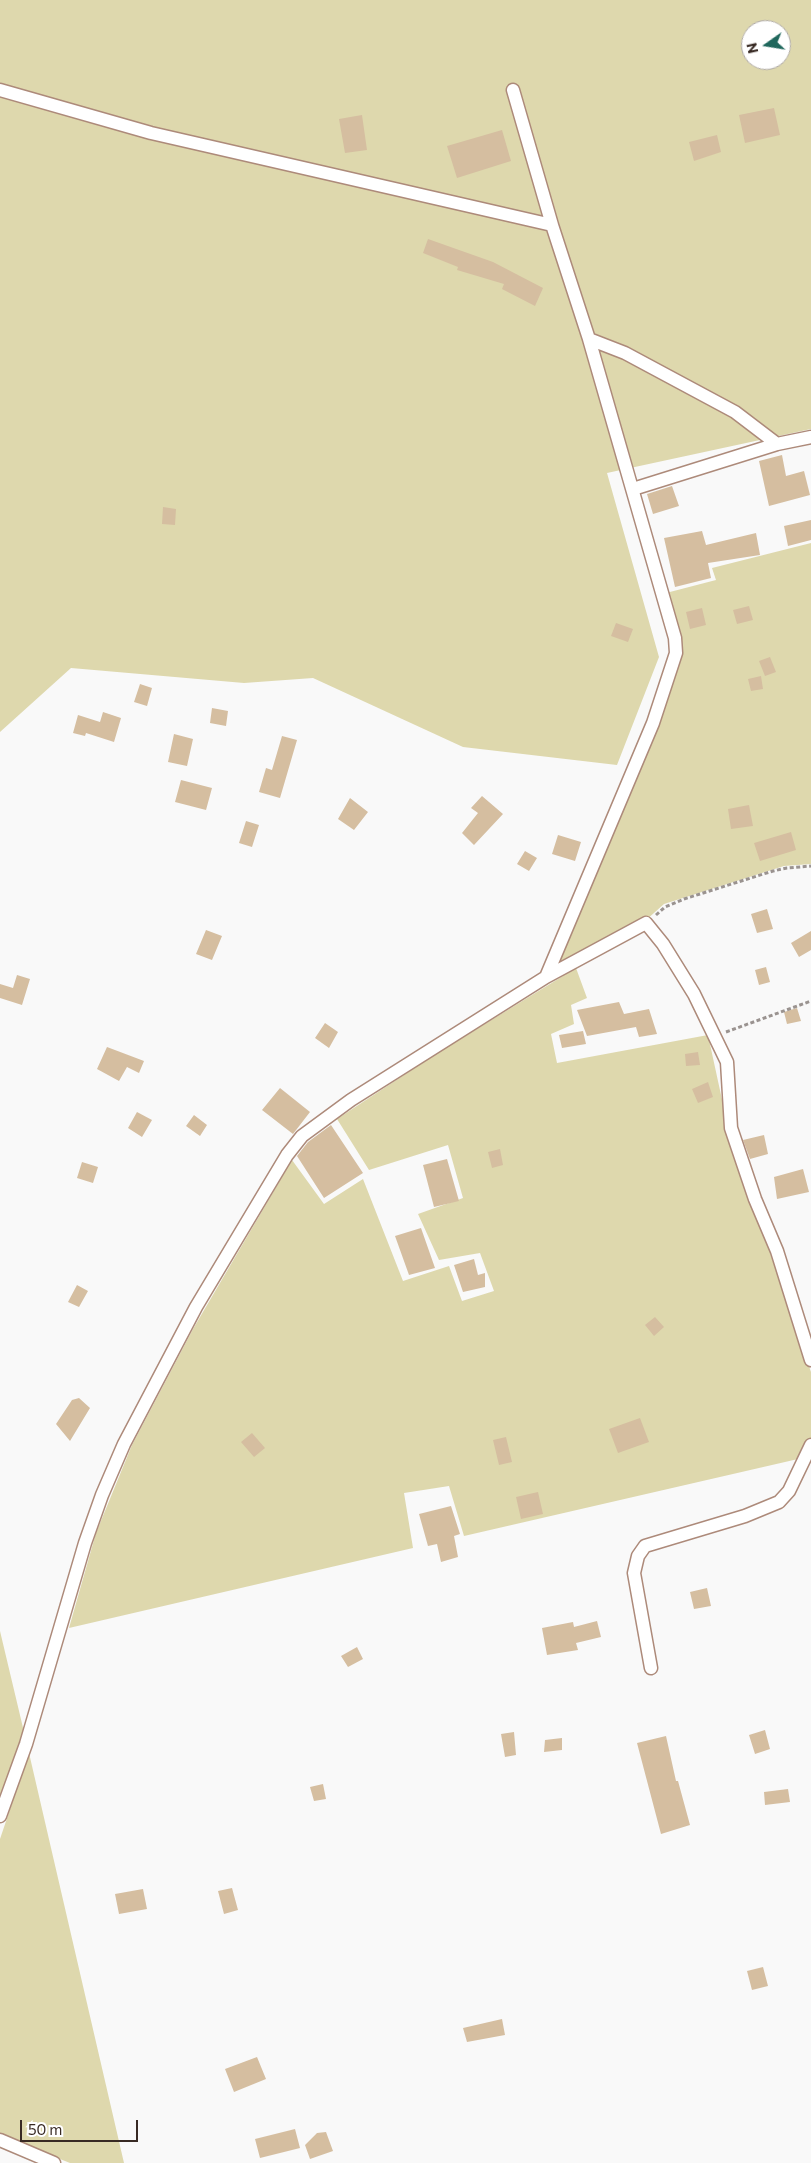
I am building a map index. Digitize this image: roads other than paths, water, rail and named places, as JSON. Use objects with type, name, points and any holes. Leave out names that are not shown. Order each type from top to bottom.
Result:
[{"type":"street","points":[[0,90],[151,133],[552,225]]},
{"type":"street","points":[[513,90],[552,225],[589,339],[633,489],[675,638],[676,653],[653,723],[546,977]]},
{"type":"street","points":[[589,339],[625,353],[735,412],[777,444]]},
{"type":"street","points":[[633,489],[777,444],[811,437]]},
{"type":"street","points":[[0,1816],[26,1744],[85,1544],[102,1495],[124,1444],[196,1307],[287,1155],[302,1136],[351,1100],[546,977],[646,924],[663,944],[694,994],[727,1062],[731,1128],[755,1198],[777,1251],[811,1360]]},
{"type":"street","points":[[652,1668],[634,1573],[638,1556],[645,1546],[745,1516],[779,1502],[790,1491],[811,1445]]},
{"type":"street","points":[[0,2140],[54,2163]]}]
